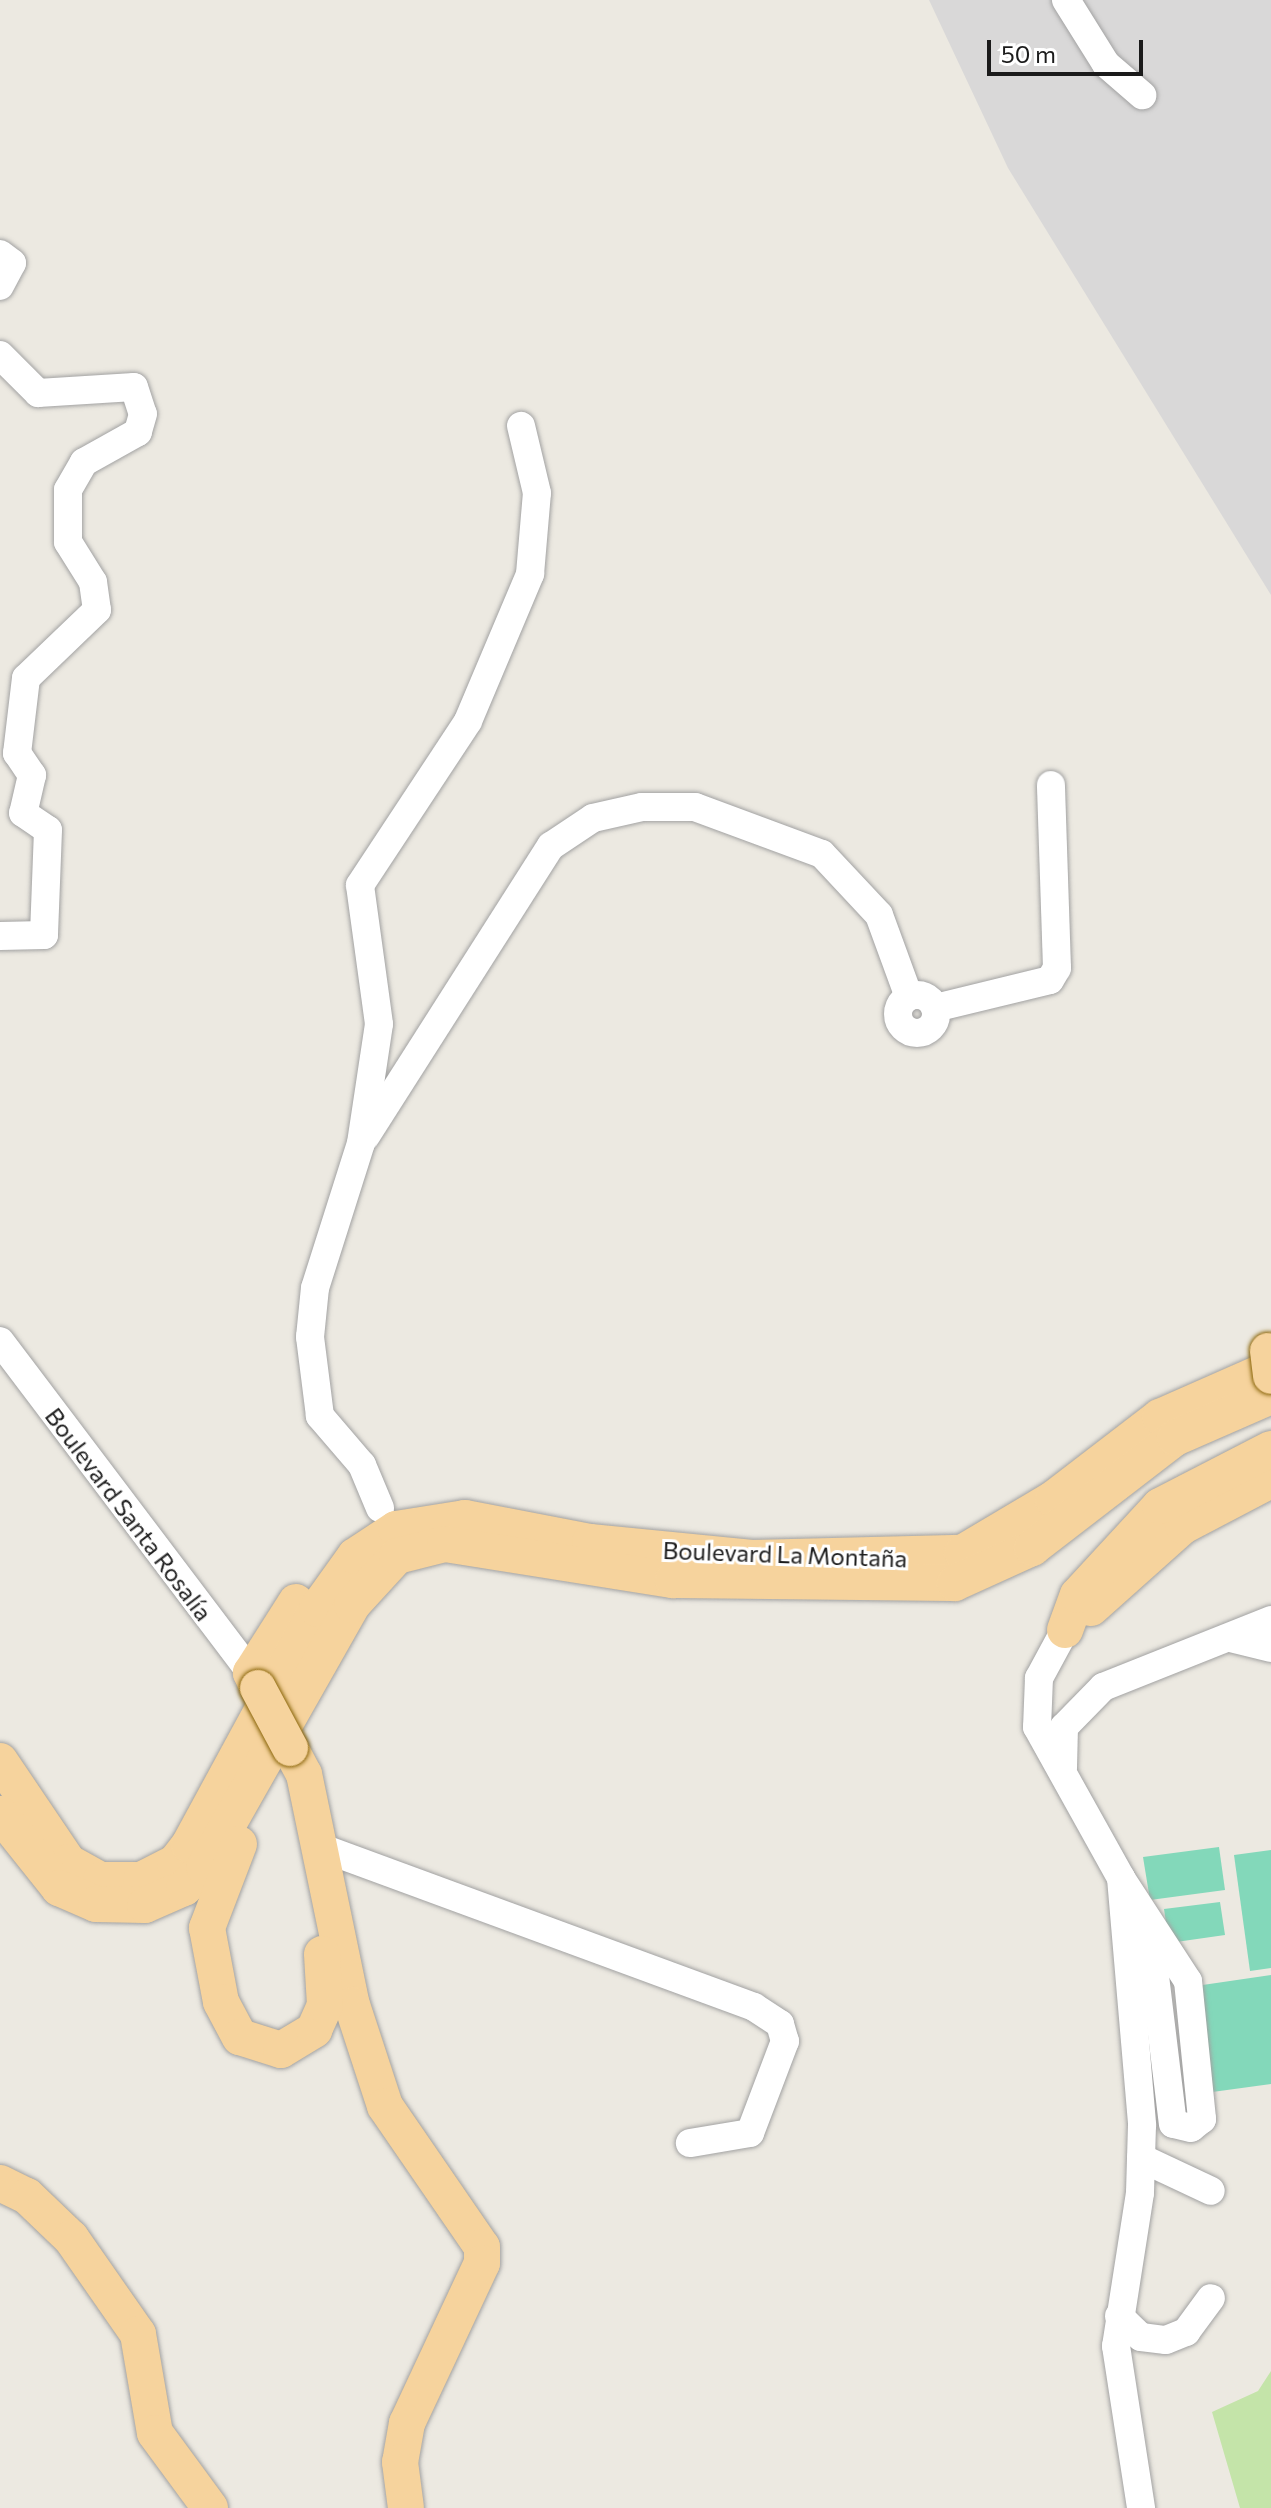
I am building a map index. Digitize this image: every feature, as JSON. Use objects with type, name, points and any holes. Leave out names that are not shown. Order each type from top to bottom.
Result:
[{"type":"main road","name":"Boulevard La Montaña","points":[[272,1686],[340,1575],[378,1537],[409,1523],[465,1518],[590,1542],[752,1558],[962,1553],[1053,1499],[1160,1417],[1270,1355]]},
{"type":"main road","name":"Boulevard La Montaña","points":[[272,1686],[364,1586],[397,1556],[421,1547],[467,1546],[673,1580],[779,1584],[972,1580],[1032,1548],[1175,1438],[1271,1396]]},
{"type":"main road","points":[[1065,1630],[1078,1595],[1160,1506],[1271,1449]]},
{"type":"main road","points":[[1065,1630],[1183,1526],[1271,1480]]},
{"type":"main road","points":[[0,1761],[68,1862],[101,1880],[141,1880],[175,1863],[189,1845],[272,1686],[326,1556],[380,1508],[441,1493],[495,1499],[720,1540],[752,1558]]},
{"type":"main road","points":[[272,1686],[254,1785],[254,1808],[210,1911],[209,1947],[233,2028],[252,2045],[281,2050],[314,2030],[327,1981],[295,1755],[377,1610],[415,1573],[458,1567],[683,1602],[755,1600],[779,1584]]},
{"type":"main road","points":[[272,1686],[322,1848],[352,2005],[385,2106],[482,2247],[482,2263],[407,2423],[400,2462],[406,2508]]},
{"type":"main road","points":[[0,1814],[59,1888],[96,1904],[134,1907],[168,1898],[195,1879],[254,1785]]},
{"type":"main road","points":[[0,2183],[27,2196],[71,2238],[138,2334],[155,2433],[210,2508]]},
{"type":"street","points":[[1066,0],[1106,64],[1142,95]]},
{"type":"street","points":[[0,254],[12,263],[0,286]]},
{"type":"street","points":[[0,355],[38,393],[134,387],[143,414],[138,432],[84,462],[68,490],[68,542],[93,582],[97,610],[26,678],[17,753],[32,775],[23,813],[48,830],[44,935],[0,936]]},
{"type":"street","points":[[380,1508],[362,1465],[320,1416],[310,1337],[315,1288],[361,1143],[379,1024],[360,885],[468,721],[530,574],[537,493],[521,426]]},
{"type":"street","points":[[361,1143],[551,846],[593,818],[642,807],[695,807],[822,854],[879,915],[922,1003],[1050,980],[1057,968],[1051,785]]},
{"type":"street","name":"Boulevard Santa Rosalía","points":[[0,1341],[272,1686]]},
{"type":"street","points":[[1063,1768],[1064,1727],[1103,1687],[1271,1620]]},
{"type":"street","points":[[1065,1630],[1039,1678],[1037,1727],[1063,1768],[1121,1878],[1188,1981],[1202,2119],[1191,2128],[1173,2124],[1160,2131],[1142,2125]]},
{"type":"street","points":[[1230,1638],[1271,1648]]},
{"type":"street","points":[[322,1848],[754,2007],[780,2024],[785,2041],[750,2133],[690,2143]]},
{"type":"street","points":[[1121,1878],[1121,1911],[1142,2125],[1141,2158],[1116,2346],[1141,2508]]},
{"type":"street","points":[[1121,1911],[1134,1922],[1155,1976],[1173,2124]]},
{"type":"street","points":[[1141,2158],[1211,2191]]},
{"type":"street","points":[[1119,2316],[1141,2337],[1166,2340],[1186,2332],[1211,2298]]},
{"type":"shaded area","points":[[929,0],[1271,0],[1271,595],[1008,168]]},
{"type":"green space","points":[[1219,1847],[1225,1890],[1150,1900],[1143,1857]]},
{"type":"green space","points":[[1271,1850],[1271,1968],[1250,1971],[1234,1855]]},
{"type":"green space","points":[[1220,1902],[1225,1935],[1169,1943],[1164,1909]]},
{"type":"green space","points":[[1271,1975],[1271,2084],[1205,2093],[1189,1987]]},
{"type":"green space","points":[[1271,2371],[1271,2508],[1240,2508],[1212,2412],[1258,2391]]}]
